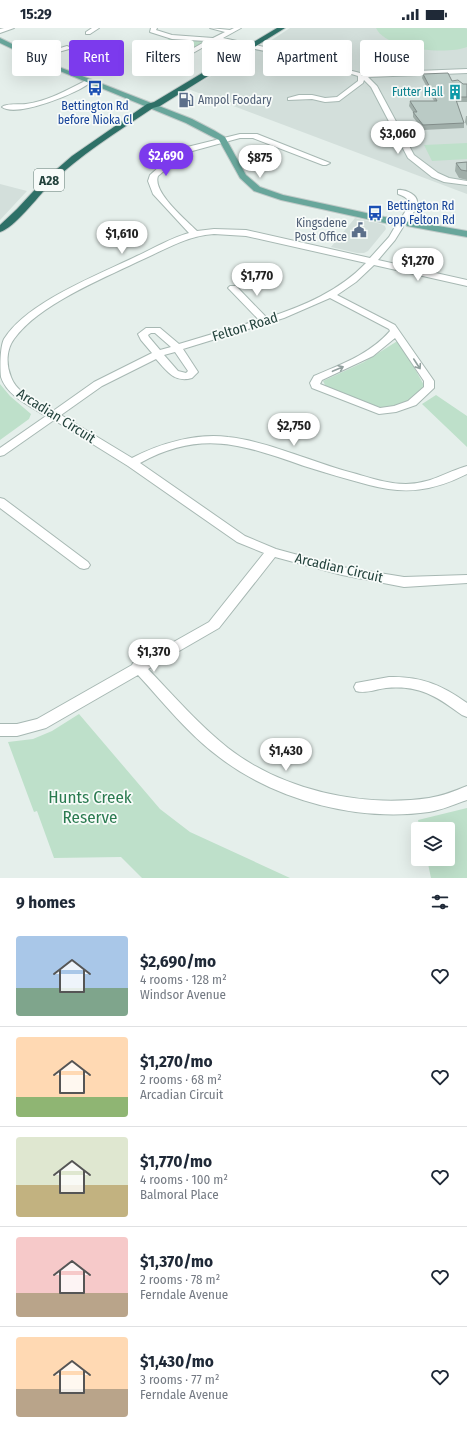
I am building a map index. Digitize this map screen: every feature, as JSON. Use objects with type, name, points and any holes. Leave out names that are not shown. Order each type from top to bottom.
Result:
[{"type":"highway","name":"A28","points":[[255,42],[276,28]]},
{"type":"highway","name":"A28","points":[[255,42],[282,28]]},
{"type":"highway","name":"A28","points":[[0,230],[52,177],[69,163],[150,106],[151,103],[202,73]]},
{"type":"main road","points":[[0,40],[12,46]]},
{"type":"main road","points":[[61,69],[202,127],[222,140],[243,176],[257,189],[281,197],[402,223],[467,234]]},
{"type":"street","points":[[0,31],[11,28]]},
{"type":"street","points":[[88,33],[96,28]]},
{"type":"street","points":[[154,28],[152,31],[172,37],[220,40]]},
{"type":"street","points":[[213,28],[231,32]]},
{"type":"street","points":[[194,51],[238,28]]},
{"type":"street","points":[[255,47],[316,60],[360,75]]},
{"type":"street","points":[[61,49],[66,48]]},
{"type":"street","points":[[424,73],[467,71]]},
{"type":"street","points":[[290,99],[312,97],[325,100],[339,99],[361,82],[362,76]]},
{"type":"street","points":[[362,76],[374,86],[411,156],[436,175],[447,180],[467,183]]},
{"type":"street","points":[[2,105],[25,107],[47,102],[88,81]]},
{"type":"street","points":[[195,234],[157,194],[152,181],[154,175],[182,151],[240,136],[254,136],[326,163]]},
{"type":"street","name":"Felton Road","points":[[0,453],[98,384],[158,354],[311,306],[331,295],[360,276],[373,262],[402,223],[413,205],[413,200],[409,195],[401,192]]},
{"type":"street","name":"Arcadian Circuit","points":[[467,283],[246,233],[228,231],[195,234],[173,242],[94,280],[38,312],[20,326],[9,339],[1,355],[2,366],[11,387],[52,416],[132,463],[241,539],[272,552],[342,571],[404,582],[467,578]]},
{"type":"street","points":[[233,288],[265,321]]},
{"type":"street","points":[[331,295],[392,327],[429,381],[429,388],[412,403],[396,409],[379,411],[316,386],[315,382],[318,378],[364,358],[388,340],[394,332]]},
{"type":"street","points":[[149,330],[157,330],[178,348],[193,372],[188,376],[179,376],[174,373],[144,338],[143,334],[149,330]]},
{"type":"street","points":[[132,463],[147,455],[168,447],[199,441],[228,440],[262,448],[332,472],[379,485],[407,488],[445,481],[467,470]]},
{"type":"street","points":[[0,502],[84,564]]},
{"type":"street","points":[[0,730],[17,730],[38,725],[214,625],[272,552]]},
{"type":"street","points":[[138,667],[211,742],[225,754],[242,766],[289,788],[313,796],[345,803],[376,806],[430,805],[467,793]]},
{"type":"street","points":[[361,687],[383,682],[407,682],[435,690],[467,711]]},
{"type":"shaded area","points":[[290,28],[467,28],[467,194],[188,89],[211,76],[255,76],[255,51],[263,46],[263,76],[352,76],[352,40],[272,40]]},
{"type":"shaded area","points":[[0,184],[27,191],[0,220]]},
{"type":"shaded area","points":[[355,218],[381,224],[385,226],[386,229],[368,251],[364,253],[357,253],[331,247]]},
{"type":"green space","points":[[376,28],[465,28],[467,29],[467,47],[446,50],[424,49],[424,40],[390,40],[382,35]]},
{"type":"green space","points":[[172,38],[209,40],[202,40],[202,44],[194,49],[194,40],[167,40]]},
{"type":"green space","points":[[467,143],[467,159],[432,161],[424,145]]},
{"type":"green space","points":[[399,340],[425,387],[412,400],[402,405],[380,407],[358,402],[327,389],[323,381],[364,362]]},
{"type":"green space","points":[[0,384],[10,396],[31,414],[29,419],[0,440]]},
{"type":"green space","points":[[436,395],[467,416],[467,447],[422,404]]},
{"type":"green space","name":"Hunts Creek Reserve","points":[[79,714],[160,809],[190,832],[290,878],[142,878],[121,857],[54,858],[37,811],[34,812],[8,742],[33,739],[52,731]]},
{"type":"green space","points":[[467,808],[467,878],[431,878],[428,866],[455,866],[455,822],[418,822],[418,820]]},
{"type":"building","points":[[448,73],[452,81],[458,80],[463,84],[467,84],[467,97],[455,97],[464,123],[423,125],[413,112],[417,112],[410,101],[437,101],[424,74]]},
{"type":"building","points":[[467,162],[467,171],[461,170],[456,163]]},
{"type":"place","name":"Bettington Rd before Nioka Cl","points":[[95,88]]},
{"type":"place","name":"Futter Hall","points":[[455,92]]},
{"type":"place","name":"Ampol Foodary","points":[[186,100]]},
{"type":"place","name":"Bettington Rd opp Felton Rd","points":[[375,213]]},
{"type":"place","name":"Kingsdene Post Office","points":[[359,230]]}]
